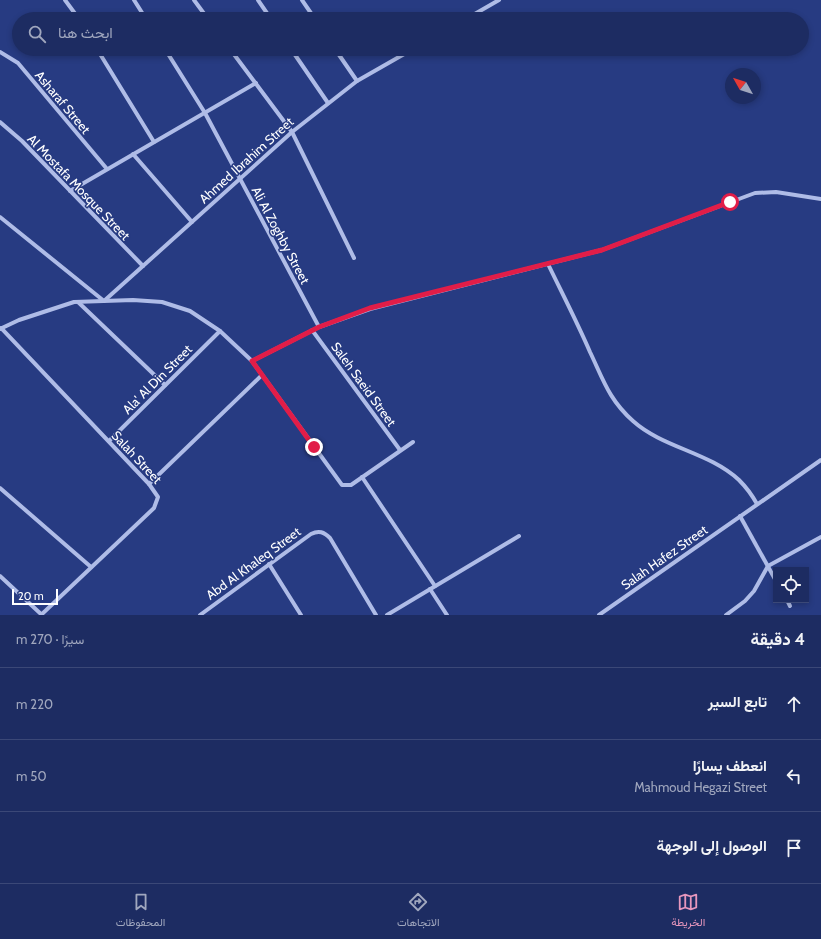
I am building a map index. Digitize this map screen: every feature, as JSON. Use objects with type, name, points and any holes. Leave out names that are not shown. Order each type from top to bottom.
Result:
[{"type":"street","points":[[65,0],[73,12]]},
{"type":"street","points":[[134,0],[142,12]]},
{"type":"street","points":[[194,0],[203,12]]},
{"type":"street","points":[[258,0],[266,12]]},
{"type":"street","points":[[302,0],[310,12]]},
{"type":"street","points":[[478,12],[499,0]]},
{"type":"street","name":"Asharaf Street","points":[[0,52],[18,63],[107,170]]},
{"type":"street","points":[[101,56],[154,142]]},
{"type":"street","name":"Ali Al Zoghby Street","points":[[169,56],[205,113],[319,327]]},
{"type":"street","points":[[235,56],[292,132],[354,258]]},
{"type":"street","points":[[296,56],[328,103]]},
{"type":"street","points":[[340,56],[357,81]]},
{"type":"street","name":"Ahmed Ibrahim Street","points":[[104,301],[292,132],[357,81],[401,56]]},
{"type":"street","points":[[70,191],[256,83]]},
{"type":"street","name":"Al Mostafa Mosque Street","points":[[0,122],[22,141],[143,266]]},
{"type":"street","points":[[133,154],[192,222]]},
{"type":"street","points":[[252,361],[312,330],[370,308],[602,250],[755,193],[776,192],[821,199]]},
{"type":"street","points":[[0,217],[104,301]]},
{"type":"street","points":[[548,264],[604,385],[615,403],[634,422],[657,437],[726,470],[739,480],[757,504]]},
{"type":"street","points":[[78,302],[165,386]]},
{"type":"street","points":[[1,328],[19,320],[78,302],[162,302],[190,311],[220,331],[252,361],[340,483],[348,486],[362,478],[413,442]]},
{"type":"street","name":"Salah Street","points":[[1,328],[109,441],[156,493],[156,505],[42,615]]},
{"type":"street","name":"Saleh Saeid Street","points":[[312,330],[400,450]]},
{"type":"street","name":"Ala' Al Din Street","points":[[109,441],[220,331]]},
{"type":"street","points":[[149,484],[262,375]]},
{"type":"street","name":"Salah Hafez Street","points":[[599,615],[821,460]]},
{"type":"street","points":[[362,478],[435,586]]},
{"type":"street","points":[[0,488],[91,567]]},
{"type":"street","points":[[740,516],[773,575]]},
{"type":"street","name":"Abd Al Khaleq Street","points":[[200,615],[310,534],[320,531],[330,538],[376,615]]},
{"type":"street","points":[[386,615],[519,536]]},
{"type":"street","points":[[726,615],[745,601],[754,591],[768,566],[821,537]]},
{"type":"street","points":[[269,564],[301,615]]},
{"type":"street","points":[[0,576],[42,615]]},
{"type":"street","points":[[430,589],[447,615]]},
{"type":"route","points":[[314,447],[252,361],[319,327],[370,308],[602,250],[730,202]]}]
